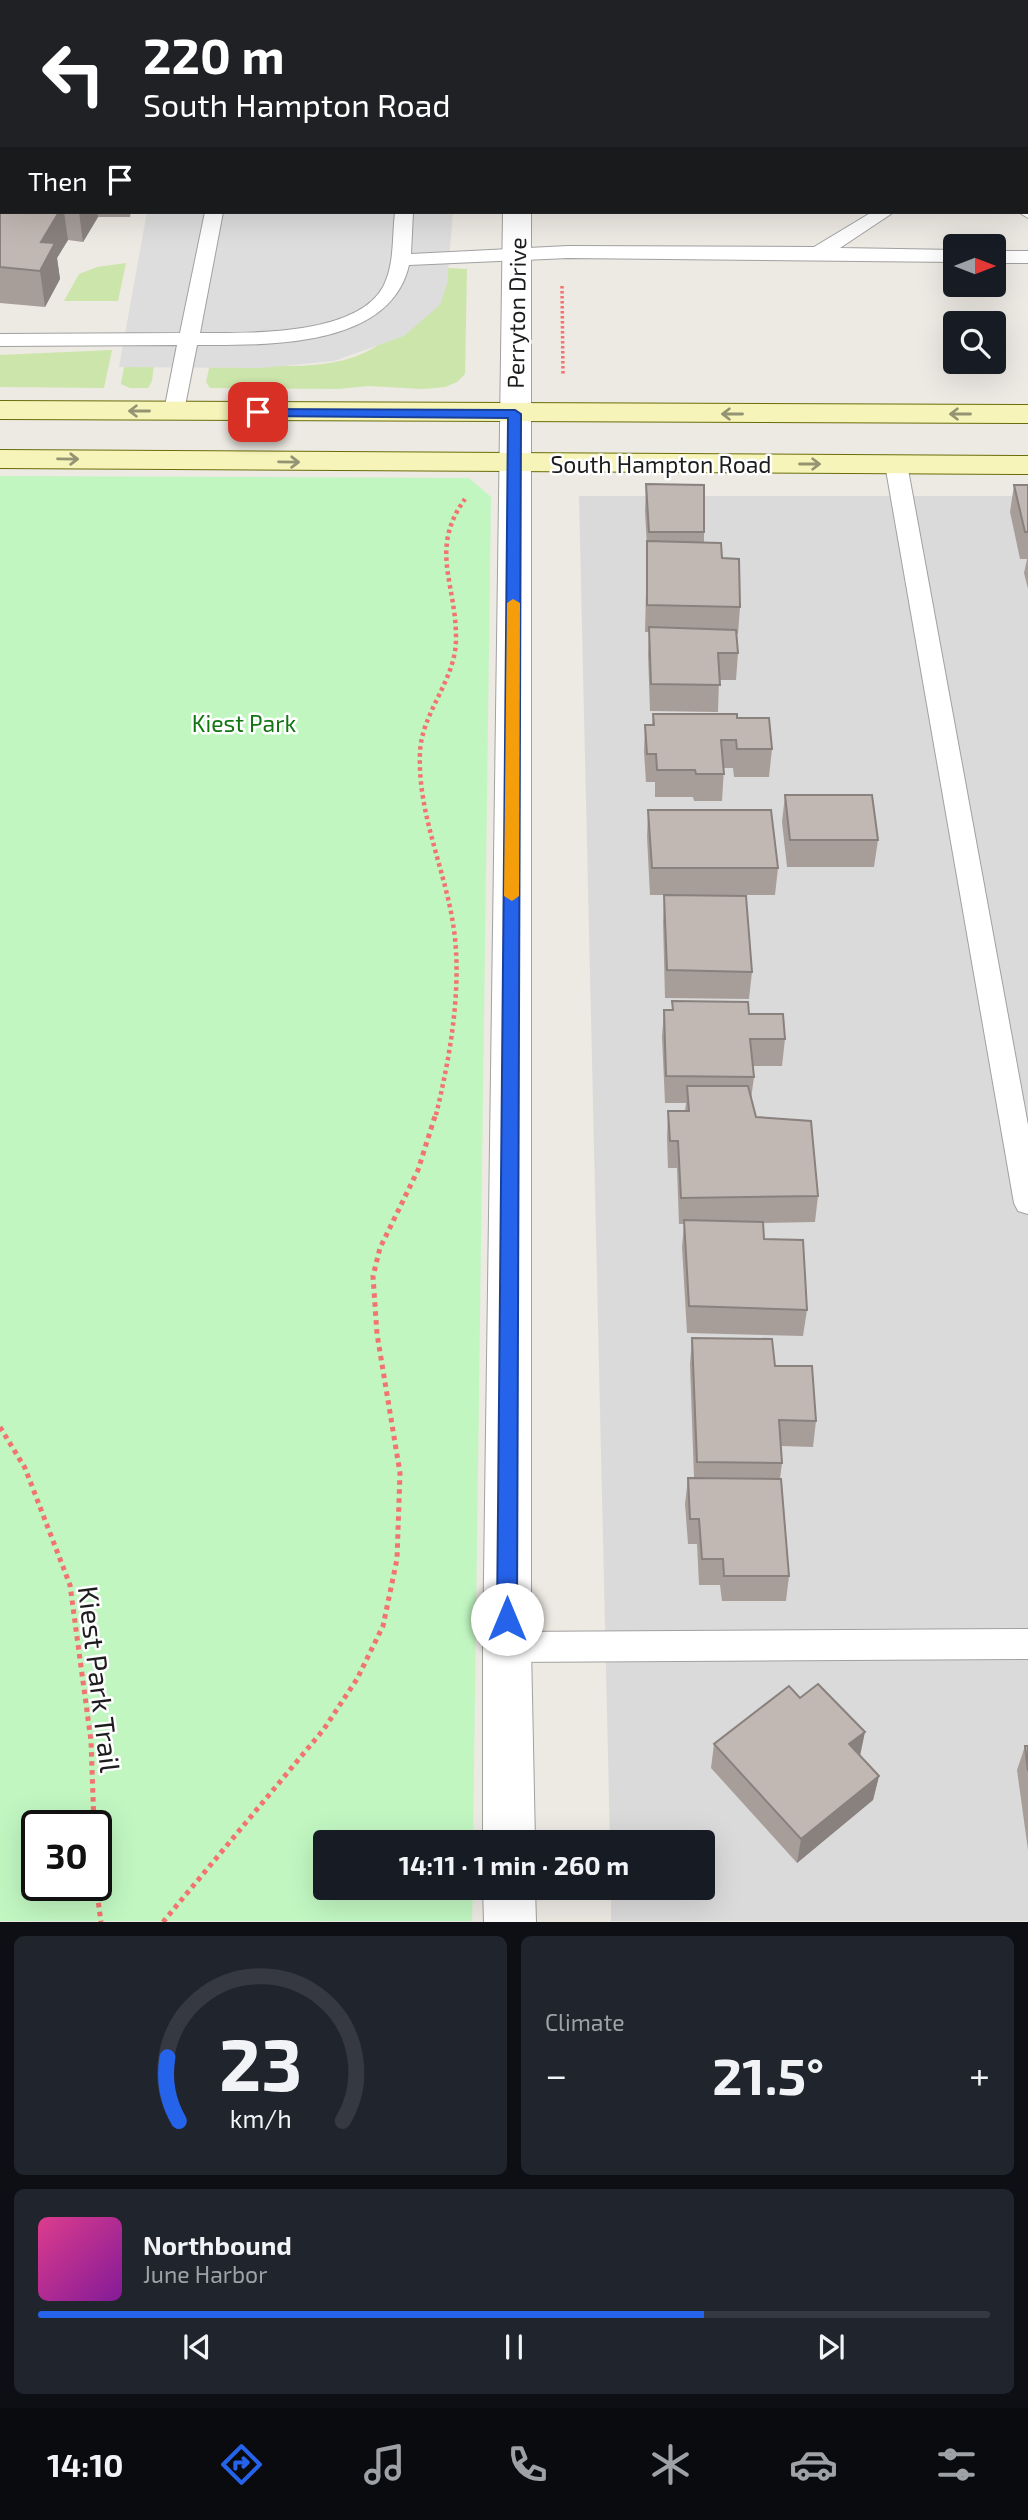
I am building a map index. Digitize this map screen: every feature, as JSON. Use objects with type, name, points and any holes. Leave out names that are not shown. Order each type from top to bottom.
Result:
[{"type":"main road","points":[[0,410],[1028,414]]},
{"type":"main road","name":"South Hampton Road","points":[[0,459],[1028,465]]},
{"type":"street","name":"Perryton Drive","points":[[509,1830],[507,1647],[517,214]]},
{"type":"street","points":[[509,1900],[510,1922]]},
{"type":"lane","points":[[174,411],[191,339],[214,214]]},
{"type":"lane","points":[[0,340],[191,339],[276,336],[320,329],[364,315],[392,289],[401,260],[404,214]]},
{"type":"lane","points":[[818,253],[882,214]]},
{"type":"lane","points":[[401,260],[517,257],[562,252],[943,256]]},
{"type":"lane","points":[[1006,257],[1028,257]]},
{"type":"lane","points":[[896,464],[1028,1202]]},
{"type":"lane","points":[[507,1647],[1028,1644]]},
{"type":"path","points":[[562,252],[563,380]]},
{"type":"path","points":[[163,1922],[316,1739],[364,1671],[391,1597],[399,1516],[398,1441],[378,1334],[373,1275],[386,1229],[418,1170],[435,1121],[456,985],[455,933],[424,789],[420,750],[454,659],[456,631],[444,537],[451,514],[468,495]]},
{"type":"path","name":"Kiest Park Trail","points":[[0,1427],[25,1468],[70,1585],[91,1741],[93,1810]]},
{"type":"path","points":[[98,1901],[101,1922]]},
{"type":"shaded area","points":[[147,214],[453,214],[447,284],[440,305],[404,336],[334,361],[261,368],[119,367]]},
{"type":"shaded area","points":[[579,496],[1028,496],[1028,1921],[611,1921],[611,1900],[715,1900],[715,1830],[610,1830]]},
{"type":"green space","points":[[126,263],[118,301],[64,301],[79,274],[97,267]]},
{"type":"green space","points":[[448,268],[467,269],[465,374],[457,382],[445,387],[423,389],[369,386],[338,389],[210,388],[206,382],[211,360],[312,365],[332,363],[370,350],[398,329],[447,284]]},
{"type":"green space","points":[[112,350],[104,388],[0,387],[0,355]]},
{"type":"green space","points":[[127,350],[154,364],[152,381],[148,388],[130,388],[121,384]]},
{"type":"green space","name":"Kiest Park","points":[[0,476],[469,478],[491,497],[473,1830],[313,1830],[313,1900],[473,1900],[472,1921],[0,1921]]},
{"type":"building","points":[[0,214],[58,214],[41,242],[55,243],[40,271],[0,267]]},
{"type":"building","points":[[646,484],[704,485],[704,532],[649,532]]},
{"type":"building","points":[[1014,485],[1028,485],[1028,532],[1025,532]]},
{"type":"building","points":[[647,541],[721,543],[722,558],[739,559],[740,607],[647,605]]},
{"type":"building","points":[[649,627],[736,630],[738,653],[718,653],[720,685],[651,684]]},
{"type":"building","points":[[653,714],[737,714],[737,718],[769,718],[772,749],[737,749],[736,740],[721,740],[724,774],[696,774],[695,770],[657,770],[656,754],[647,754],[645,725],[654,725]]},
{"type":"building","points":[[785,795],[872,795],[878,840],[790,840]]},
{"type":"building","points":[[648,810],[771,810],[778,868],[652,868]]},
{"type":"building","points":[[664,895],[746,896],[752,972],[667,970]]},
{"type":"building","points":[[672,1001],[748,1002],[749,1014],[783,1014],[785,1039],[750,1039],[754,1077],[666,1076],[664,1010],[673,1010]]},
{"type":"building","points":[[687,1086],[748,1086],[756,1117],[811,1121],[818,1196],[681,1198],[678,1141],[670,1141],[668,1111],[689,1111]]},
{"type":"building","points":[[684,1220],[763,1222],[764,1239],[803,1240],[807,1310],[689,1306]]},
{"type":"building","points":[[692,1338],[772,1339],[775,1366],[812,1366],[816,1421],[779,1420],[782,1463],[697,1462]]},
{"type":"building","points":[[688,1478],[781,1479],[789,1576],[724,1576],[723,1559],[702,1559],[699,1519],[690,1519]]},
{"type":"building","points":[[818,1684],[865,1732],[849,1744],[879,1776],[801,1839],[714,1744],[789,1686],[800,1698]]},
{"type":"building","points":[[1025,1746],[1028,1746],[1028,1771]]},
{"type":"slow traffic","points":[[512,896],[513,603]]},
{"type":"route","points":[[258,412],[515,414],[507,1619]]}]
